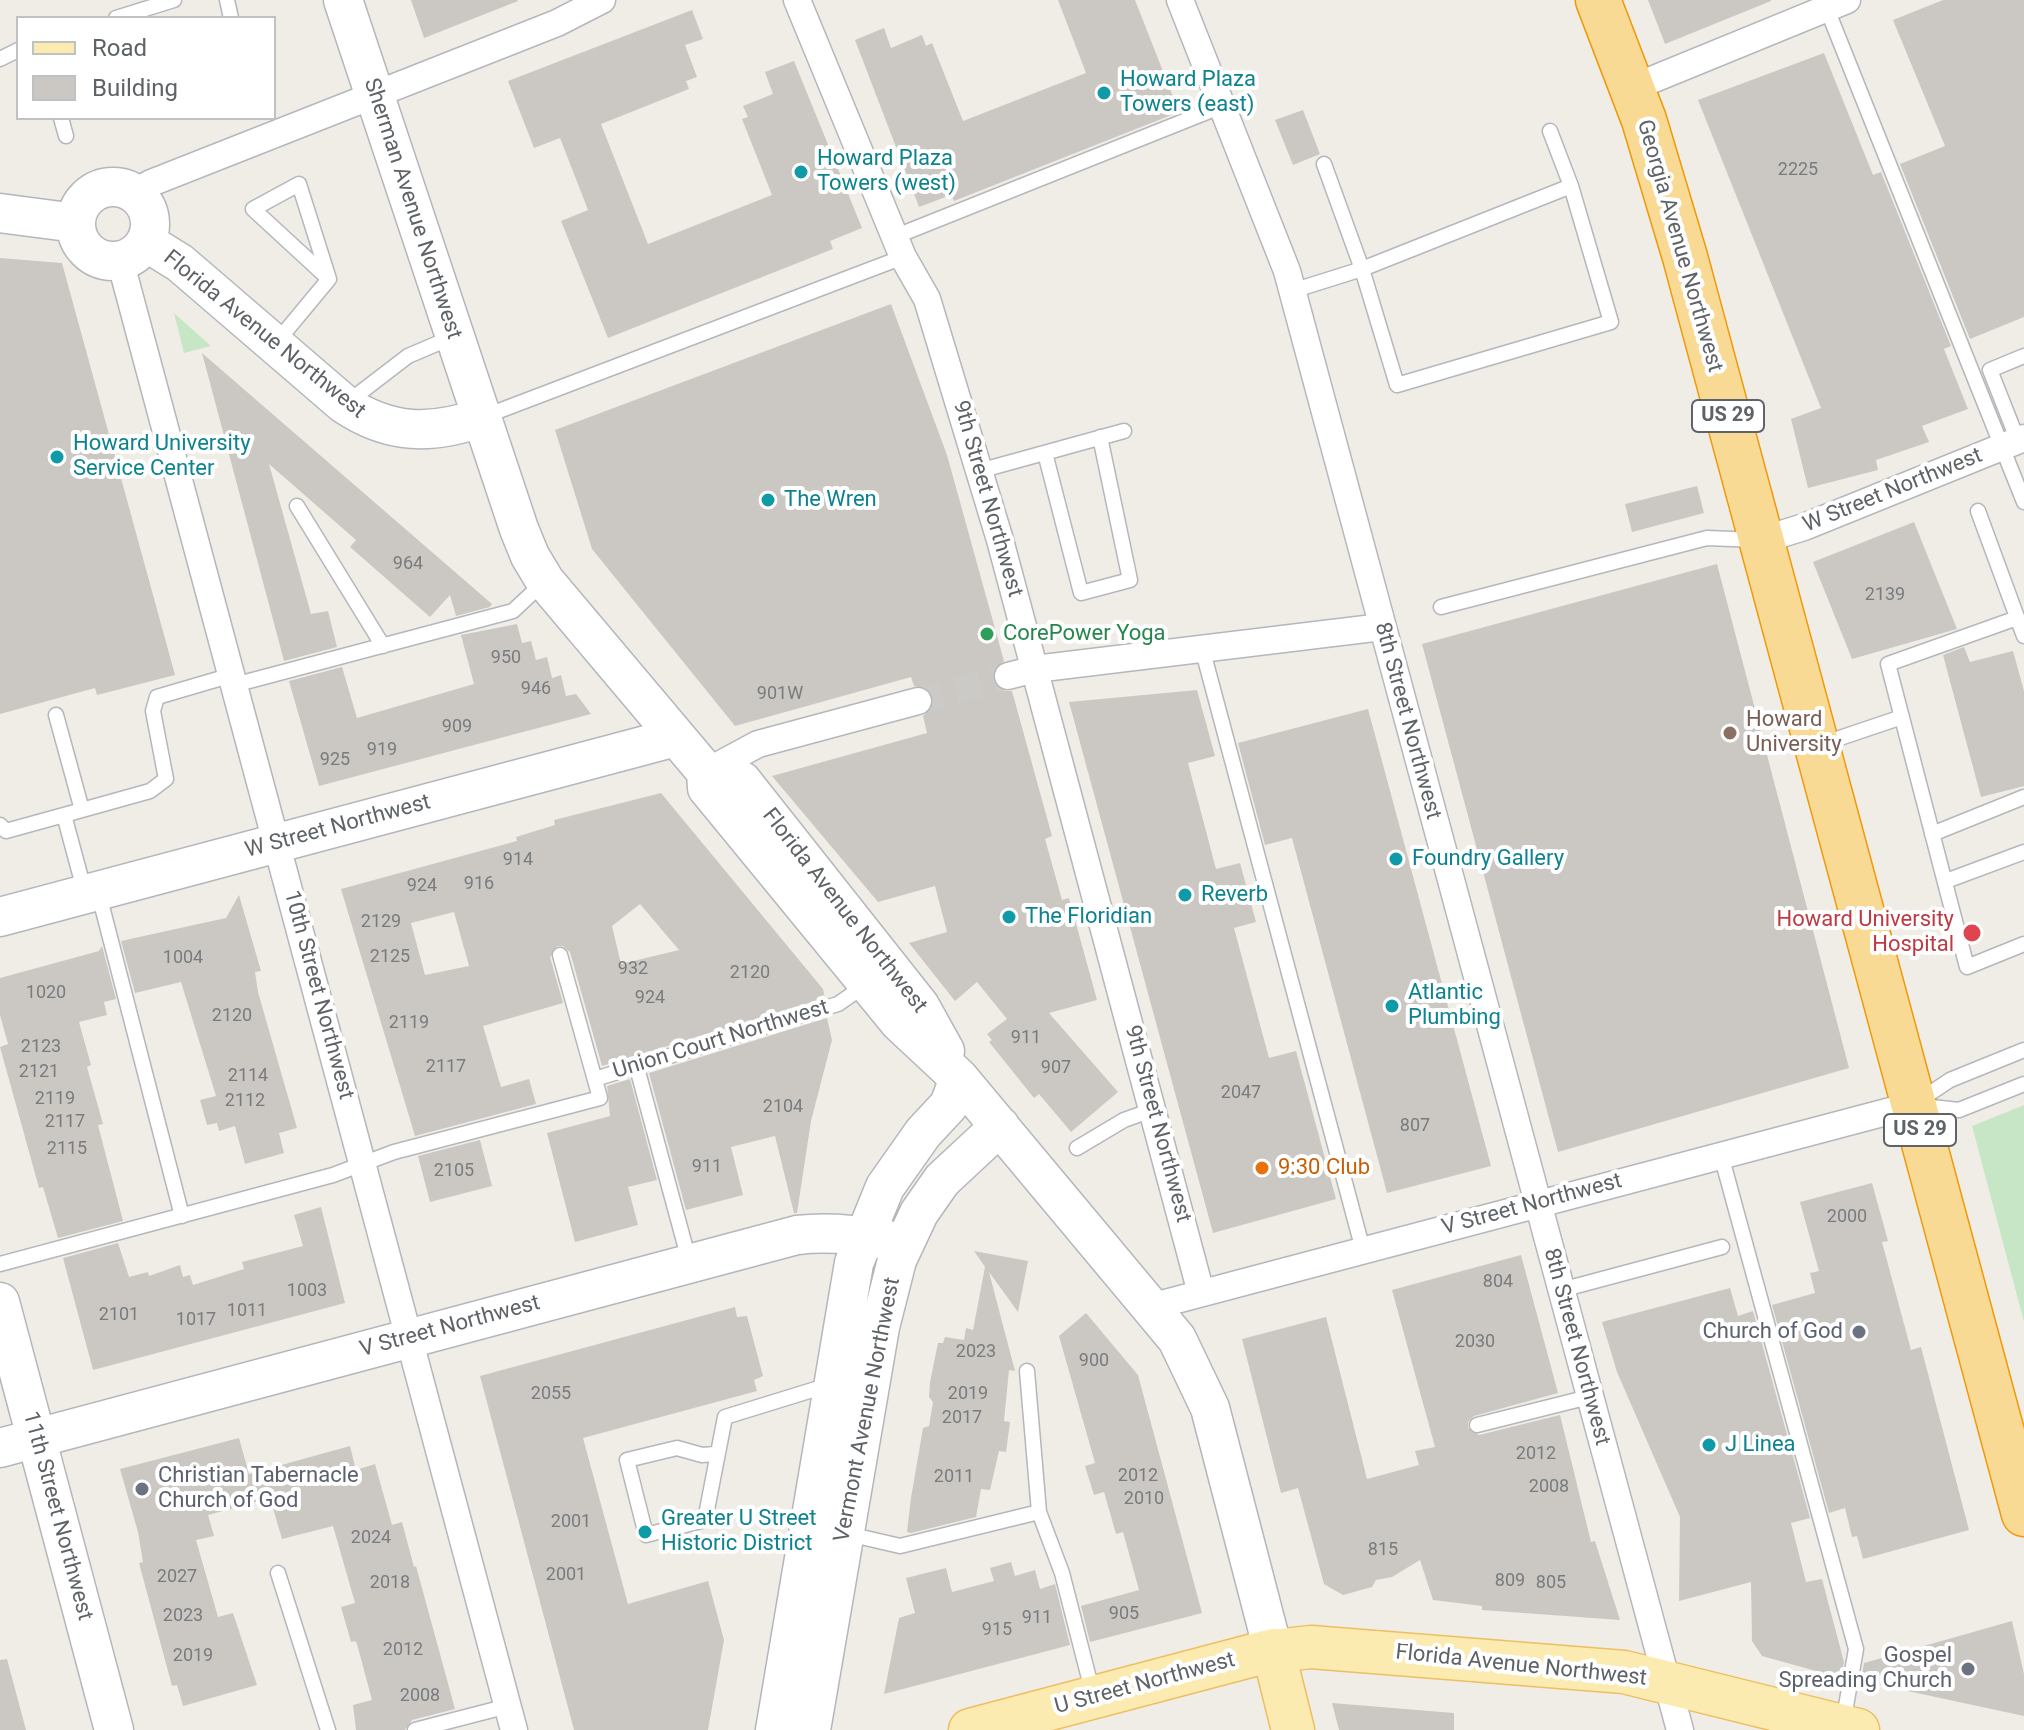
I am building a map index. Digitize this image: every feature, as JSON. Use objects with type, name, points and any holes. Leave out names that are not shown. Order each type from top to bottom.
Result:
[{"type":"highway","name":"Georgia Avenue Northwest","points":[[1598,0],[1632,88],[1685,257],[1913,1105],[2015,1446],[2024,1514]]},
{"type":"main road","name":"Florida Avenue Northwest","points":[[1273,1650],[1346,1648],[1604,1669],[1850,1728]]},
{"type":"main road","name":"U Street Northwest","points":[[994,1727],[1273,1650]]},
{"type":"main road","points":[[1273,1650],[1293,1730]]},
{"type":"street","name":"Sherman Avenue Northwest","points":[[343,0],[483,417]]},
{"type":"street","points":[[0,213],[76,223],[83,202],[101,189],[123,189],[133,193],[557,23],[602,0]]},
{"type":"street","name":"9th Street Northwest","points":[[797,0],[894,235],[927,299],[1035,669],[1201,1293]]},
{"type":"street","name":"8th Street Northwest","points":[[1180,0],[1269,221],[1292,291],[1680,1730]]},
{"type":"street","points":[[1632,88],[1837,4]]},
{"type":"street","name":"Florida Avenue Northwest","points":[[133,193],[147,209],[150,220],[133,251]]},
{"type":"street","name":"Florida Avenue Northwest","points":[[76,223],[77,234],[89,252],[109,261],[133,251],[180,263],[344,404],[370,420],[414,431],[446,428],[483,417],[524,543],[545,581],[706,772],[742,781],[920,1006],[959,1078]]},
{"type":"street","name":"10th Street Northwest","points":[[133,251],[233,680],[511,1718]]},
{"type":"street","name":"W Street Northwest","points":[[1762,540],[1804,527],[2015,442]]},
{"type":"street","points":[[1008,676],[1035,669],[1382,627]]},
{"type":"street","points":[[706,772],[758,744],[918,701]]},
{"type":"street","name":"W Street Northwest","points":[[0,917],[676,737]]},
{"type":"street","name":"Florida Avenue Northwest","points":[[706,772],[707,788],[867,984],[899,1022],[959,1078],[1150,1307]]},
{"type":"street","name":"Vermont Avenue Northwest","points":[[775,1730],[849,1283],[862,1235],[885,1187],[923,1133],[949,1105],[959,1078]]},
{"type":"street","name":"V Street Northwest","points":[[1150,1307],[1913,1105]]},
{"type":"street","name":"Vermont Avenue Northwest","points":[[811,1730],[883,1310],[904,1243],[942,1180],[1000,1126]]},
{"type":"street","name":"V Street Northwest","points":[[0,1448],[797,1235],[823,1232],[904,1243]]},
{"type":"street","name":"11th Street Northwest","points":[[0,1302],[114,1730]]},
{"type":"street","points":[[1150,1307],[1177,1339],[1210,1408],[1273,1650]]},
{"type":"lane","points":[[127,16],[174,0]]},
{"type":"lane","points":[[1837,4],[2015,442]]},
{"type":"lane","points":[[483,417],[894,235],[1222,106]]},
{"type":"lane","points":[[62,120],[66,136]]},
{"type":"lane","points":[[1324,164],[1362,269],[1397,385],[1611,322],[1571,186],[1550,131]]},
{"type":"lane","points":[[299,184],[329,279],[274,229],[253,209],[299,184]]},
{"type":"lane","points":[[1292,291],[1362,269],[1571,186]]},
{"type":"lane","points":[[275,345],[329,279]]},
{"type":"lane","points":[[344,404],[377,376],[408,356],[455,336]]},
{"type":"lane","points":[[2024,356],[1990,370],[2015,442],[2024,502]]},
{"type":"lane","points":[[979,471],[1124,431]]},
{"type":"lane","points":[[1045,453],[1081,593],[1130,580],[1100,437]]},
{"type":"lane","points":[[297,506],[383,646]]},
{"type":"lane","points":[[1978,511],[2024,636]]},
{"type":"lane","points":[[1441,607],[1707,538],[1762,540]]},
{"type":"lane","points":[[0,825],[6,831],[64,815],[150,791],[166,779],[153,711],[157,697],[383,646],[513,611],[545,581]]},
{"type":"lane","points":[[2017,618],[1888,664],[1967,967],[2024,944]]},
{"type":"lane","points":[[1202,648],[1363,1250]]},
{"type":"lane","points":[[56,715],[82,810]]},
{"type":"lane","points":[[1816,746],[1902,717]]},
{"type":"lane","points":[[1932,834],[2024,797]]},
{"type":"lane","points":[[64,815],[91,892],[182,1216]]},
{"type":"lane","points":[[1946,881],[2024,852]]},
{"type":"lane","points":[[560,955],[595,1079]]},
{"type":"lane","name":"Union Court Northwest","points":[[363,1163],[600,1098],[595,1079],[838,1004],[867,984]]},
{"type":"lane","points":[[1913,1105],[1950,1080],[2024,1050]]},
{"type":"lane","points":[[637,1068],[690,1264]]},
{"type":"lane","points":[[1913,1105],[1959,1110],[2024,1084]]},
{"type":"lane","points":[[1077,1148],[1124,1120],[1152,1110]]},
{"type":"lane","points":[[1721,1155],[1856,1649],[1850,1728]]},
{"type":"lane","points":[[0,1264],[333,1175],[363,1163]]},
{"type":"lane","points":[[1561,1290],[1722,1247]]},
{"type":"lane","points":[[1027,1371],[1039,1512],[1062,1573],[1094,1697]]},
{"type":"lane","points":[[715,1454],[702,1455],[677,1448],[627,1460],[646,1535],[705,1520],[715,1454],[725,1417],[832,1384]]},
{"type":"lane","points":[[1477,1425],[1589,1397]]},
{"type":"lane","points":[[844,1533],[900,1546],[1039,1512]]},
{"type":"lane","points":[[278,1573],[328,1730]]},
{"type":"lane","points":[[415,1730],[511,1718]]},
{"type":"green space","points":[[174,313],[211,346],[184,353]]},
{"type":"green space","points":[[2024,1105],[2024,1322],[1972,1126]]},
{"type":"building","points":[[411,0],[517,0],[518,1],[424,38]]},
{"type":"building","name":"Howard Plaza Towers (east)","points":[[1058,0],[1135,0],[1179,112],[954,201],[951,195],[919,207],[855,40],[884,28],[891,48],[922,35],[926,46],[932,43],[963,121],[1086,73]]},
{"type":"building","points":[[1648,0],[1771,0],[1771,1],[1665,44]]},
{"type":"building","points":[[1943,0],[2024,0],[2024,317],[1970,339],[1900,164],[1945,146],[1893,20]]},
{"type":"building","name":"Howard Plaza Towers (west)","points":[[692,10],[703,39],[685,45],[697,77],[686,81],[689,89],[601,124],[648,244],[772,195],[742,119],[748,117],[743,106],[773,94],[765,72],[794,61],[862,228],[830,241],[833,249],[608,338],[561,221],[588,210],[560,138],[534,148],[508,81]]},
{"type":"building","points":[[1824,53],[1873,175],[1881,172],[1951,346],[1944,349],[1968,409],[1922,426],[1929,442],[1876,460],[1878,470],[1808,488],[1791,419],[1821,408],[1698,100]]},
{"type":"building","points":[[1303,110],[1320,154],[1293,165],[1275,120]]},
{"type":"building","name":"Howard University Service Center","points":[[0,258],[62,263],[175,675],[97,695],[95,688],[0,714]]},
{"type":"building","points":[[891,304],[947,455],[1004,661],[993,671],[993,681],[1003,691],[1012,691],[1052,836],[1045,839],[1062,900],[1069,898],[1097,1000],[1049,1013],[1118,1092],[1071,1132],[1039,1094],[1034,1098],[989,1042],[992,1040],[987,1034],[1007,1019],[977,982],[955,1001],[909,943],[947,932],[935,886],[878,902],[772,776],[927,733],[923,716],[933,706],[930,690],[914,686],[911,677],[735,726],[592,549],[555,430]]},
{"type":"building","points":[[202,353],[492,604],[490,607],[456,616],[450,595],[430,617],[350,547],[356,540],[269,464],[311,614],[328,611],[337,647],[284,661]]},
{"type":"building","points":[[1697,486],[1704,513],[1632,532],[1625,504]]},
{"type":"building","points":[[1914,522],[1957,629],[1852,659],[1813,562]]},
{"type":"building","points":[[1717,564],[1849,1068],[1558,1152],[1422,644]]},
{"type":"building","points":[[517,624],[522,643],[531,641],[536,660],[547,657],[552,678],[561,675],[566,696],[576,694],[591,714],[319,786],[289,681],[342,667],[357,718],[474,684],[461,635]]},
{"type":"building","points":[[1964,647],[1970,662],[2013,651],[2024,691],[2024,786],[1981,797],[1943,655]]},
{"type":"building","name":"Reverb","points":[[1197,690],[1215,756],[1188,763],[1216,869],[1240,863],[1256,922],[1234,928],[1269,1058],[1296,1051],[1336,1199],[1213,1233],[1069,702]]},
{"type":"building","name":"Atlantic Plumbing","points":[[1368,709],[1491,1166],[1387,1193],[1292,838],[1265,845],[1238,743]]},
{"type":"building","points":[[661,793],[823,989],[825,998],[602,1066],[570,952],[563,946],[557,946],[550,957],[563,1003],[483,1026],[501,1087],[529,1079],[536,1104],[415,1136],[341,889],[517,841],[516,837],[555,825],[554,820]],"holes":[[[640,904],[679,950],[621,964],[612,926]],[[454,912],[469,966],[425,975],[411,923]]]},
{"type":"building","points":[[239,895],[261,971],[255,972],[258,992],[297,1128],[279,1133],[284,1153],[245,1164],[235,1126],[219,1131],[217,1123],[207,1125],[200,1100],[216,1096],[181,982],[135,993],[121,941],[226,918]]},
{"type":"building","points":[[102,946],[116,999],[104,1002],[107,1015],[79,1022],[91,1065],[87,1067],[103,1124],[98,1125],[123,1221],[58,1238],[43,1187],[39,1188],[0,1047],[8,1044],[0,1015],[0,978],[99,951]]},
{"type":"building","points":[[827,1018],[832,1040],[811,1121],[797,1213],[794,1213],[775,1136],[731,1147],[743,1195],[686,1210],[649,1073]]},
{"type":"building","points":[[630,1079],[657,1180],[628,1187],[638,1225],[575,1242],[547,1133],[610,1116],[607,1086]]},
{"type":"building","points":[[480,1140],[492,1186],[430,1202],[418,1156]]},
{"type":"building","points":[[1872,1183],[1888,1241],[1882,1242],[1911,1350],[1921,1347],[1969,1530],[1863,1559],[1857,1536],[1852,1537],[1845,1508],[1829,1513],[1772,1305],[1815,1293],[1810,1273],[1819,1271],[1800,1202]]},
{"type":"building","points":[[321,1207],[345,1303],[93,1370],[63,1258],[118,1243],[129,1277],[148,1272],[149,1276],[180,1265],[183,1277],[190,1275],[193,1285],[244,1269],[242,1262],[303,1246],[294,1215]]},
{"type":"building","points":[[974,1251],[1028,1261],[1018,1312],[989,1272],[1015,1371],[1009,1370],[1004,1421],[1010,1422],[1006,1452],[999,1451],[990,1490],[981,1489],[976,1517],[911,1533],[907,1532],[911,1498],[923,1428],[929,1426],[933,1402],[929,1397],[930,1382],[938,1343],[943,1343],[945,1337],[964,1340],[966,1328],[973,1330],[985,1267]]},
{"type":"building","points":[[1521,1255],[1558,1393],[1474,1416],[1468,1422],[1468,1428],[1479,1435],[1560,1415],[1591,1542],[1595,1541],[1620,1620],[1482,1610],[1482,1606],[1433,1600],[1420,1560],[1392,1577],[1376,1580],[1372,1587],[1343,1595],[1324,1584],[1298,1488],[1281,1493],[1242,1339],[1326,1317],[1367,1479],[1419,1465],[1415,1451],[1435,1447],[1392,1290]]},
{"type":"building","name":"J Linea","points":[[1730,1288],[1738,1316],[1753,1311],[1810,1518],[1791,1523],[1806,1582],[1822,1579],[1844,1662],[1841,1678],[1762,1656],[1752,1641],[1751,1582],[1679,1601],[1680,1517],[1617,1372],[1602,1322]]},
{"type":"building","points":[[735,1307],[737,1317],[747,1316],[763,1376],[754,1380],[757,1391],[583,1438],[628,1604],[708,1581],[724,1640],[708,1730],[574,1730],[480,1376]]},
{"type":"building","points":[[1086,1313],[1138,1375],[1202,1613],[1090,1642],[1081,1606],[1139,1590],[1123,1532],[1116,1534],[1104,1492],[1094,1495],[1085,1466],[1095,1463],[1059,1336]]},
{"type":"building","points":[[239,1438],[249,1474],[350,1446],[356,1470],[375,1464],[392,1525],[402,1522],[455,1709],[412,1720],[405,1730],[356,1730],[353,1705],[372,1700],[357,1644],[351,1642],[341,1607],[355,1603],[333,1526],[282,1539],[270,1498],[208,1515],[214,1536],[196,1540],[218,1617],[233,1613],[257,1685],[183,1706],[177,1685],[172,1686],[139,1563],[143,1562],[138,1532],[120,1469]]},
{"type":"building","points":[[1011,1562],[1015,1576],[1035,1570],[1040,1589],[1055,1584],[1070,1645],[884,1694],[899,1618],[915,1613],[906,1578],[946,1568],[952,1592],[994,1581],[990,1568]]},
{"type":"building","points":[[2012,1621],[2024,1674],[2024,1716],[1861,1681],[1864,1663]]},
{"type":"building","points":[[7,1659],[26,1730],[0,1730],[0,1660]]},
{"type":"building","points":[[1332,1703],[1454,1713],[1454,1730],[1339,1730]]},
{"type":"tunnel","points":[[918,701],[1008,676]]},
{"type":"place","name":"Howard Plaza Towers (east)","points":[[1104,93]]},
{"type":"place","name":"Howard Plaza Towers (west)","points":[[801,172]]},
{"type":"place","name":"Howard University Service Center","points":[[57,457]]},
{"type":"place","name":"The Wren","points":[[768,500]]},
{"type":"place","name":"CorePower Yoga","points":[[987,634]]},
{"type":"place","name":"Howard University","points":[[1730,733]]},
{"type":"place","name":"Foundry Gallery","points":[[1396,859]]},
{"type":"place","name":"Reverb","points":[[1185,895]]},
{"type":"place","name":"The Floridian","points":[[1009,917]]},
{"type":"place","name":"Howard University Hospital","points":[[1972,933]]},
{"type":"place","name":"Atlantic Plumbing","points":[[1392,1006]]},
{"type":"place","name":"9:30 Club","points":[[1262,1168]]},
{"type":"place","name":"Church of God","points":[[1859,1332]]},
{"type":"place","name":"J Linea","points":[[1709,1445]]},
{"type":"place","name":"Christian Tabernacle Church of God","points":[[142,1489]]},
{"type":"place","name":"Greater U Street Historic District","points":[[645,1532]]},
{"type":"place","name":"Gospel Spreading Church","points":[[1968,1669]]}]
